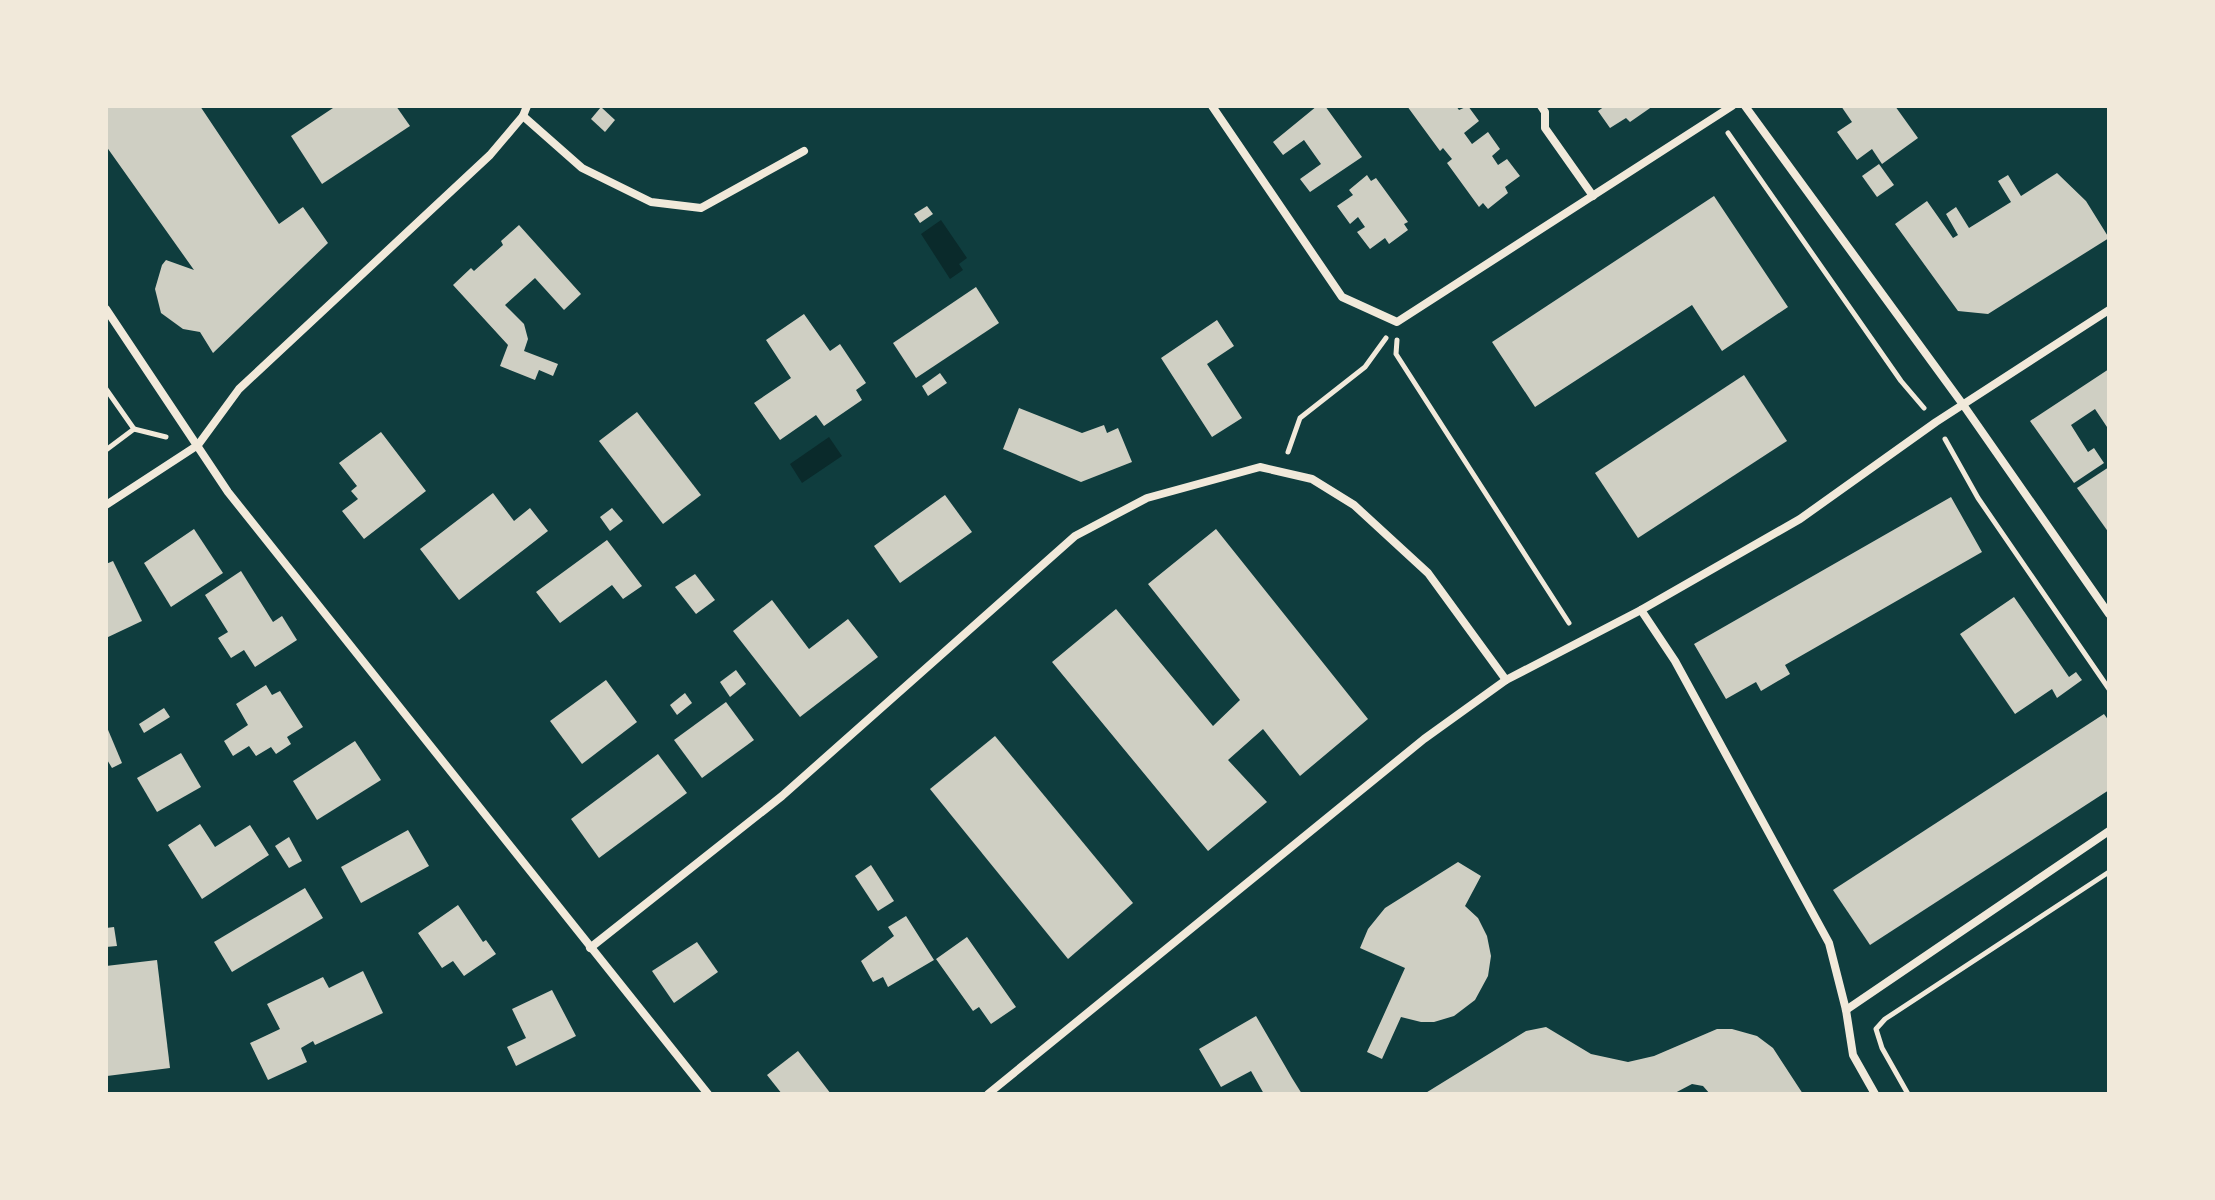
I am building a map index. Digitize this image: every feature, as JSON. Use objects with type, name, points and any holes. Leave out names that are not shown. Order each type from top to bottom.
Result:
[{"type":"street","points":[[106,505],[198,445],[239,389],[490,155],[523,116],[527,106]]},
{"type":"street","points":[[1212,106],[1342,297],[1397,322],[1732,106]]},
{"type":"street","points":[[1541,106],[1545,112],[1545,128],[1593,196]]},
{"type":"street","points":[[1745,106],[1964,406],[2109,614]]},
{"type":"street","points":[[523,116],[582,168],[651,202],[701,208],[804,151]]},
{"type":"street","points":[[106,309],[228,492],[708,1094]]},
{"type":"street","points":[[988,1094],[1424,739],[1506,680],[1641,610],[1800,519],[1936,422],[2109,310]]},
{"type":"street","points":[[590,948],[782,796],[1075,536],[1147,498],[1260,467],[1312,479],[1354,505],[1428,573],[1506,680]]},
{"type":"street","points":[[1641,610],[1675,661],[1829,943],[1846,1010],[1853,1055],[1875,1094]]},
{"type":"street","points":[[1846,1010],[2109,831]]},
{"type":"path","points":[[1717,116],[1901,381],[1936,422],[1978,498],[2109,689]]},
{"type":"path","points":[[1281,471],[1300,418],[1365,367],[1397,322]]},
{"type":"path","points":[[1397,322],[1396,354],[1580,641]]},
{"type":"path","points":[[106,389],[134,429],[198,445]]},
{"type":"path","points":[[106,450],[134,429]]},
{"type":"path","points":[[1908,1094],[1882,1048],[1876,1029],[1885,1019],[2109,872]]},
{"type":"water","points":[[941,220],[967,258],[959,264],[963,270],[950,279],[921,234]]},
{"type":"water","points":[[829,437],[842,456],[802,483],[790,464]]},
{"type":"building","points":[[106,106],[200,106],[279,224],[303,207],[328,243],[213,353],[200,332],[183,329],[161,313],[155,289],[162,265],[166,260],[194,270],[106,146]]},
{"type":"building","points":[[336,106],[396,106],[410,126],[322,184],[291,136]]},
{"type":"building","points":[[1317,106],[1325,106],[1362,157],[1310,192],[1300,179],[1321,164],[1304,140],[1283,155],[1273,142]]},
{"type":"building","points":[[1407,106],[1456,106],[1459,110],[1468,106],[1479,121],[1464,133],[1472,144],[1488,132],[1500,149],[1492,156],[1498,165],[1507,159],[1520,176],[1505,187],[1508,193],[1488,209],[1483,203],[1479,207],[1447,163],[1452,159],[1443,148],[1440,151]]},
{"type":"building","points":[[1605,106],[1653,106],[1630,122],[1626,118],[1610,128],[1598,111]]},
{"type":"building","points":[[1841,106],[1895,106],[1918,138],[1882,164],[1872,149],[1857,160],[1837,132],[1852,122]]},
{"type":"building","points":[[601,107],[615,120],[605,132],[591,119]]},
{"type":"building","points":[[1879,164],[1894,185],[1877,197],[1862,176]]},
{"type":"building","points":[[2057,173],[2086,201],[2109,238],[1988,314],[1958,311],[1895,224],[1927,201],[1953,238],[1958,235],[1946,214],[1956,207],[1969,228],[2011,202],[1998,181],[2008,175],[2021,196]]},
{"type":"building","points":[[1367,175],[1371,181],[1376,178],[1408,222],[1404,224],[1408,230],[1389,244],[1385,238],[1370,249],[1357,232],[1365,227],[1358,217],[1350,224],[1337,206],[1353,195],[1349,190]]},
{"type":"building","points":[[1714,196],[1788,307],[1722,351],[1692,305],[1535,407],[1492,342]]},
{"type":"building","points":[[927,206],[933,214],[920,223],[914,214]]},
{"type":"building","points":[[519,225],[581,294],[564,310],[535,278],[505,305],[524,324],[528,339],[524,351],[558,364],[553,376],[539,370],[535,380],[500,366],[508,345],[453,285],[503,245],[501,241]]},
{"type":"building","points":[[976,287],[999,323],[916,378],[893,343]]},
{"type":"building","points":[[804,314],[830,351],[840,344],[866,383],[856,390],[862,400],[824,426],[816,415],[780,440],[754,403],[791,378],[766,340]]},
{"type":"building","points":[[1217,320],[1234,346],[1207,364],[1242,418],[1212,437],[1161,358]]},
{"type":"building","points":[[2109,369],[2109,430],[2095,409],[2071,425],[2088,452],[2094,448],[2104,463],[2074,483],[2030,421]]},
{"type":"building","points":[[940,373],[947,383],[928,396],[922,386]]},
{"type":"building","points":[[1744,375],[1787,441],[1638,538],[1595,473]]},
{"type":"building","points":[[1019,408],[1082,433],[1104,425],[1107,433],[1118,428],[1132,462],[1081,482],[1003,449]]},
{"type":"building","points":[[637,412],[701,495],[663,524],[599,441]]},
{"type":"building","points":[[381,432],[426,491],[364,539],[342,511],[358,499],[351,491],[357,486],[339,463]]},
{"type":"building","points":[[2109,467],[2109,533],[2077,488]]},
{"type":"building","points":[[493,493],[514,521],[530,508],[548,531],[459,600],[420,549]]},
{"type":"building","points":[[945,495],[972,532],[900,583],[874,546]]},
{"type":"building","points":[[1951,497],[1982,552],[1785,665],[1790,674],[1761,691],[1756,682],[1726,699],[1694,644]]},
{"type":"building","points":[[612,508],[623,521],[610,531],[600,517]]},
{"type":"building","points":[[194,529],[223,573],[171,607],[144,563]]},
{"type":"building","points":[[1216,529],[1368,719],[1300,776],[1263,729],[1228,760],[1267,802],[1208,851],[1052,662],[1116,609],[1213,726],[1240,700],[1148,584]]},
{"type":"building","points":[[607,540],[642,586],[623,599],[612,585],[560,623],[536,592]]},
{"type":"building","points":[[113,561],[142,621],[106,638],[106,564]]},
{"type":"building","points":[[241,571],[273,622],[282,616],[297,640],[255,667],[244,650],[231,658],[218,638],[228,632],[205,595]]},
{"type":"building","points":[[695,574],[715,600],[696,614],[675,587]]},
{"type":"building","points":[[2014,597],[2069,677],[2076,672],[2082,680],[2057,698],[2052,689],[2015,714],[1960,634]]},
{"type":"building","points":[[772,600],[809,649],[848,619],[878,657],[800,717],[733,631]]},
{"type":"building","points":[[736,670],[746,684],[730,697],[720,682]]},
{"type":"building","points":[[606,680],[637,722],[582,764],[550,721]]},
{"type":"building","points":[[266,685],[272,695],[280,691],[303,727],[287,737],[291,744],[276,754],[271,747],[256,756],[249,746],[233,756],[224,741],[248,725],[236,704]]},
{"type":"building","points":[[685,693],[692,703],[677,715],[670,705]]},
{"type":"building","points":[[726,702],[754,740],[702,778],[674,740]]},
{"type":"building","points":[[164,708],[170,717],[144,733],[139,724]]},
{"type":"building","points":[[2104,714],[2109,721],[2109,790],[1870,945],[1833,890]]},
{"type":"building","points":[[106,725],[122,763],[112,768],[106,758]]},
{"type":"building","points":[[995,736],[1133,903],[1068,959],[930,789]]},
{"type":"building","points":[[355,741],[381,780],[317,820],[293,781]]},
{"type":"building","points":[[181,753],[201,787],[157,812],[137,778]]},
{"type":"building","points":[[658,754],[687,793],[599,858],[571,819]]},
{"type":"building","points":[[200,824],[215,847],[250,825],[269,855],[202,899],[168,845]]},
{"type":"building","points":[[408,830],[429,866],[361,903],[341,867]]},
{"type":"building","points":[[289,837],[302,861],[289,868],[275,846]]},
{"type":"building","points":[[1458,862],[1481,876],[1465,906],[1478,918],[1487,936],[1491,956],[1488,976],[1475,1000],[1454,1016],[1434,1022],[1401,1017],[1382,1059],[1367,1052],[1405,968],[1360,948],[1368,929],[1385,908]]},
{"type":"building","points":[[871,865],[894,901],[878,911],[855,876]]},
{"type":"building","points":[[305,888],[323,918],[232,972],[214,942]]},
{"type":"building","points":[[458,905],[483,942],[486,940],[496,954],[464,976],[453,961],[442,968],[418,933]]},
{"type":"building","points":[[906,916],[934,960],[888,987],[883,977],[873,982],[861,961],[894,936],[888,927]]},
{"type":"building","points":[[114,927],[117,946],[106,947],[106,928]]},
{"type":"building","points":[[967,937],[1016,1007],[991,1024],[979,1007],[973,1011],[936,959]]},
{"type":"building","points":[[697,942],[718,972],[674,1003],[652,971]]},
{"type":"building","points":[[157,960],[170,1068],[107,1076],[106,966]]},
{"type":"building","points":[[363,971],[383,1013],[315,1045],[313,1041],[301,1048],[307,1062],[268,1080],[250,1043],[280,1029],[267,1004],[323,977],[329,988]]},
{"type":"building","points":[[552,990],[576,1036],[516,1066],[507,1047],[526,1038],[512,1009]]},
{"type":"building","points":[[1256,1016],[1302,1094],[1264,1094],[1251,1071],[1221,1087],[1199,1049]]},
{"type":"building","points":[[1546,1027],[1591,1054],[1628,1062],[1654,1056],[1717,1029],[1732,1029],[1757,1036],[1773,1048],[1803,1094],[1710,1094],[1703,1086],[1692,1084],[1673,1094],[1424,1094],[1526,1031]]},
{"type":"building","points":[[798,1051],[831,1094],[782,1094],[767,1075]]}]
